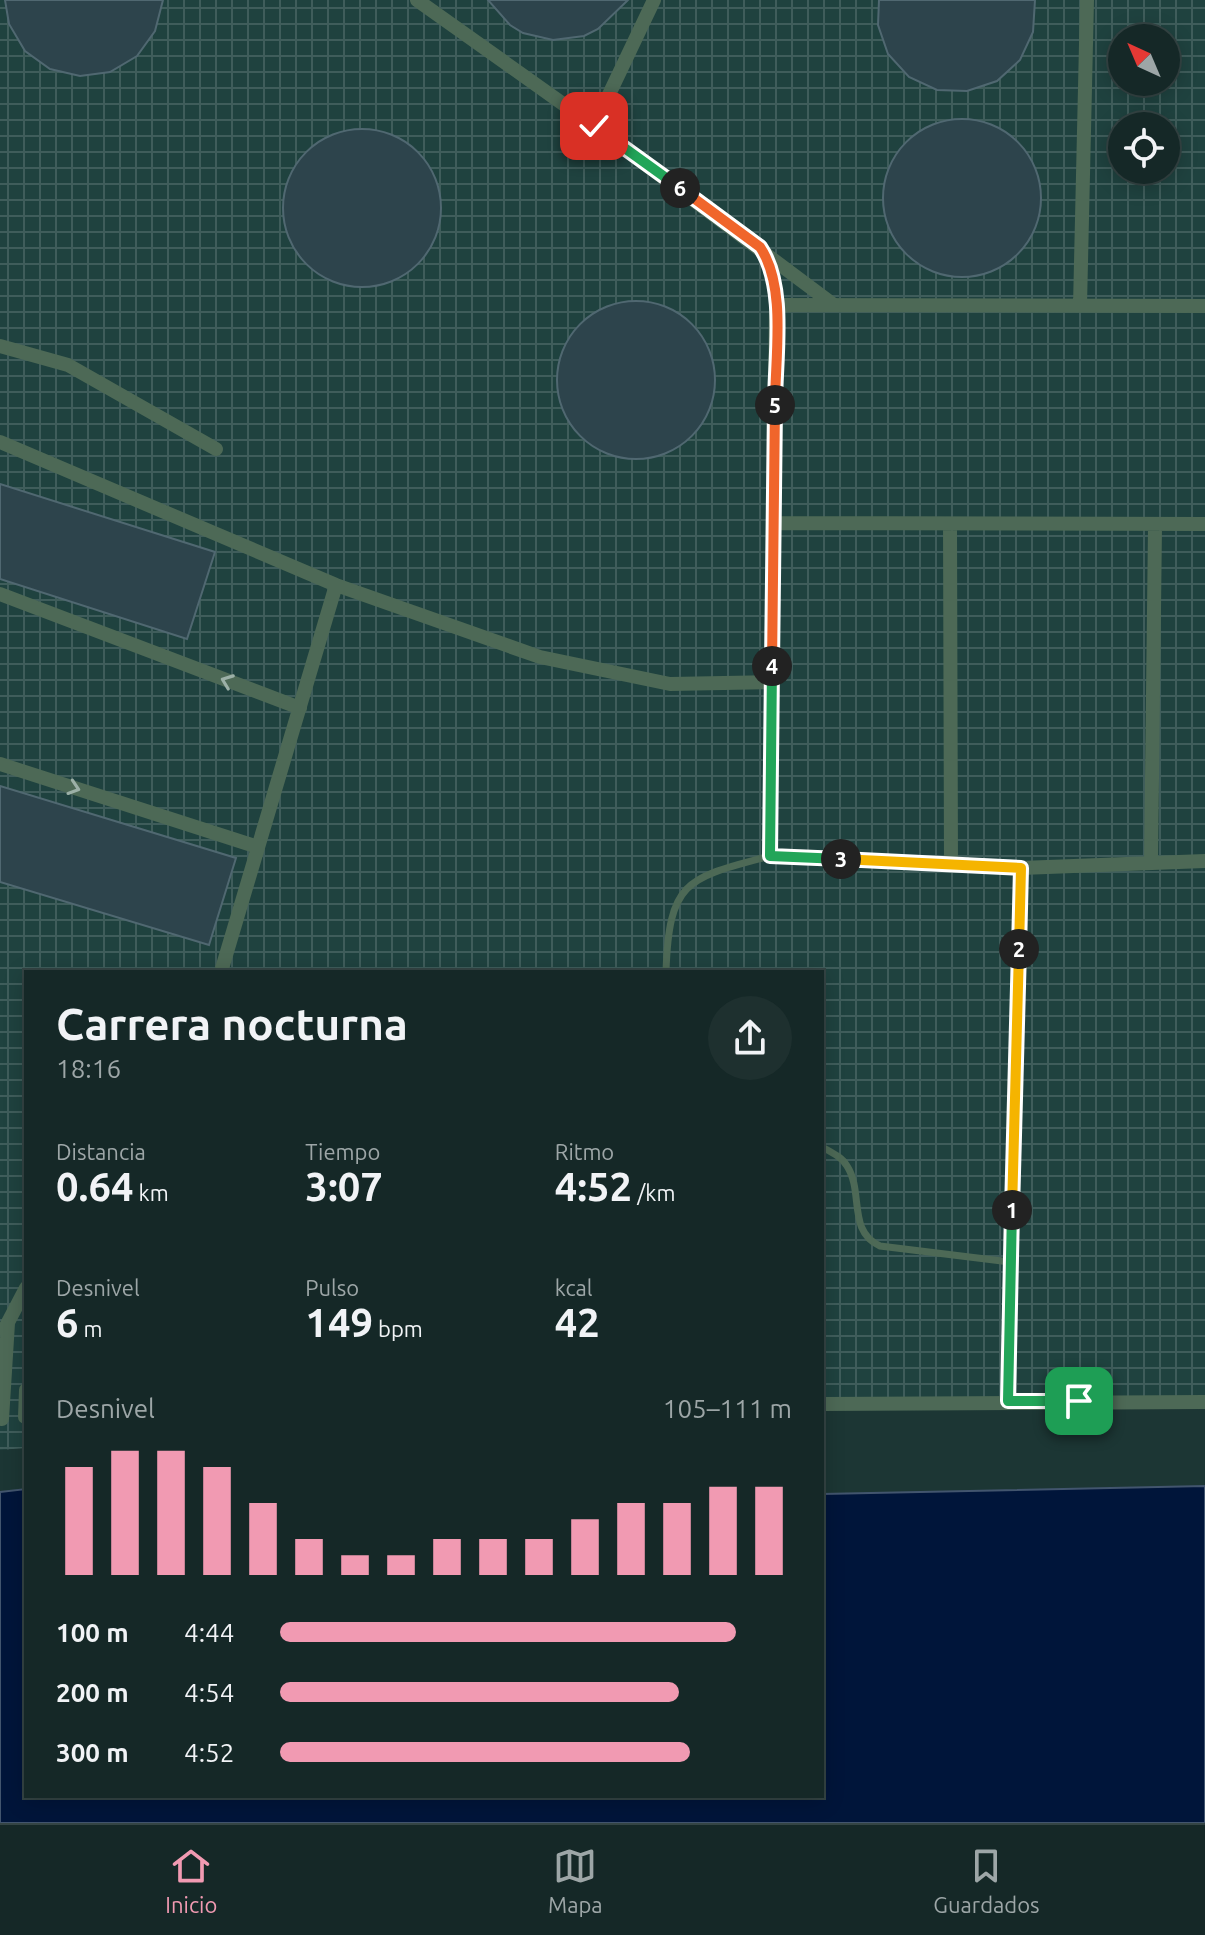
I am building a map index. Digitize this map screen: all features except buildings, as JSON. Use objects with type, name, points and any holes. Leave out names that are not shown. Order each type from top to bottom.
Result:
[{"type":"street","points":[[417,0],[760,247],[835,306]]},
{"type":"street","points":[[594,126],[654,0]]},
{"type":"street","points":[[1080,306],[1087,0]]},
{"type":"street","points":[[1205,306],[776,305],[770,856],[1021,868],[1205,861]]},
{"type":"street","points":[[0,346],[68,365],[216,449]]},
{"type":"street","points":[[0,442],[336,585],[540,657],[670,684],[772,682]]},
{"type":"street","points":[[774,523],[1205,524]]},
{"type":"street","points":[[950,525],[951,865]]},
{"type":"street","points":[[1151,863],[1155,526]]},
{"type":"street","points":[[222,970],[336,585]]},
{"type":"street","points":[[0,594],[300,708]]},
{"type":"street","points":[[0,764],[258,847]]},
{"type":"street","points":[[1008,1401],[1021,868]]},
{"type":"street","points":[[24,1292],[4,1329],[1,1419],[24,1417]]},
{"type":"street","points":[[824,1404],[1205,1402]]},
{"type":"lane","points":[[760,247],[774,275],[776,305]]},
{"type":"lane","points":[[666,970],[670,918],[687,886],[704,874],[770,856]]},
{"type":"lane","points":[[824,1148],[846,1163],[861,1231],[869,1241],[880,1246],[1010,1262]]},
{"type":"shaded area","points":[[0,0],[1205,0],[1205,1399],[824,1410],[824,970],[24,970],[24,1448],[0,1450]]},
{"type":"water","points":[[1205,1486],[1205,1823],[0,1823],[0,1492],[24,1489],[24,1798],[824,1798],[824,1494]]},
{"type":"route","points":[[594,126],[760,247],[774,275],[777,290],[770,856],[1021,868],[1008,1401],[1079,1401]]}]
